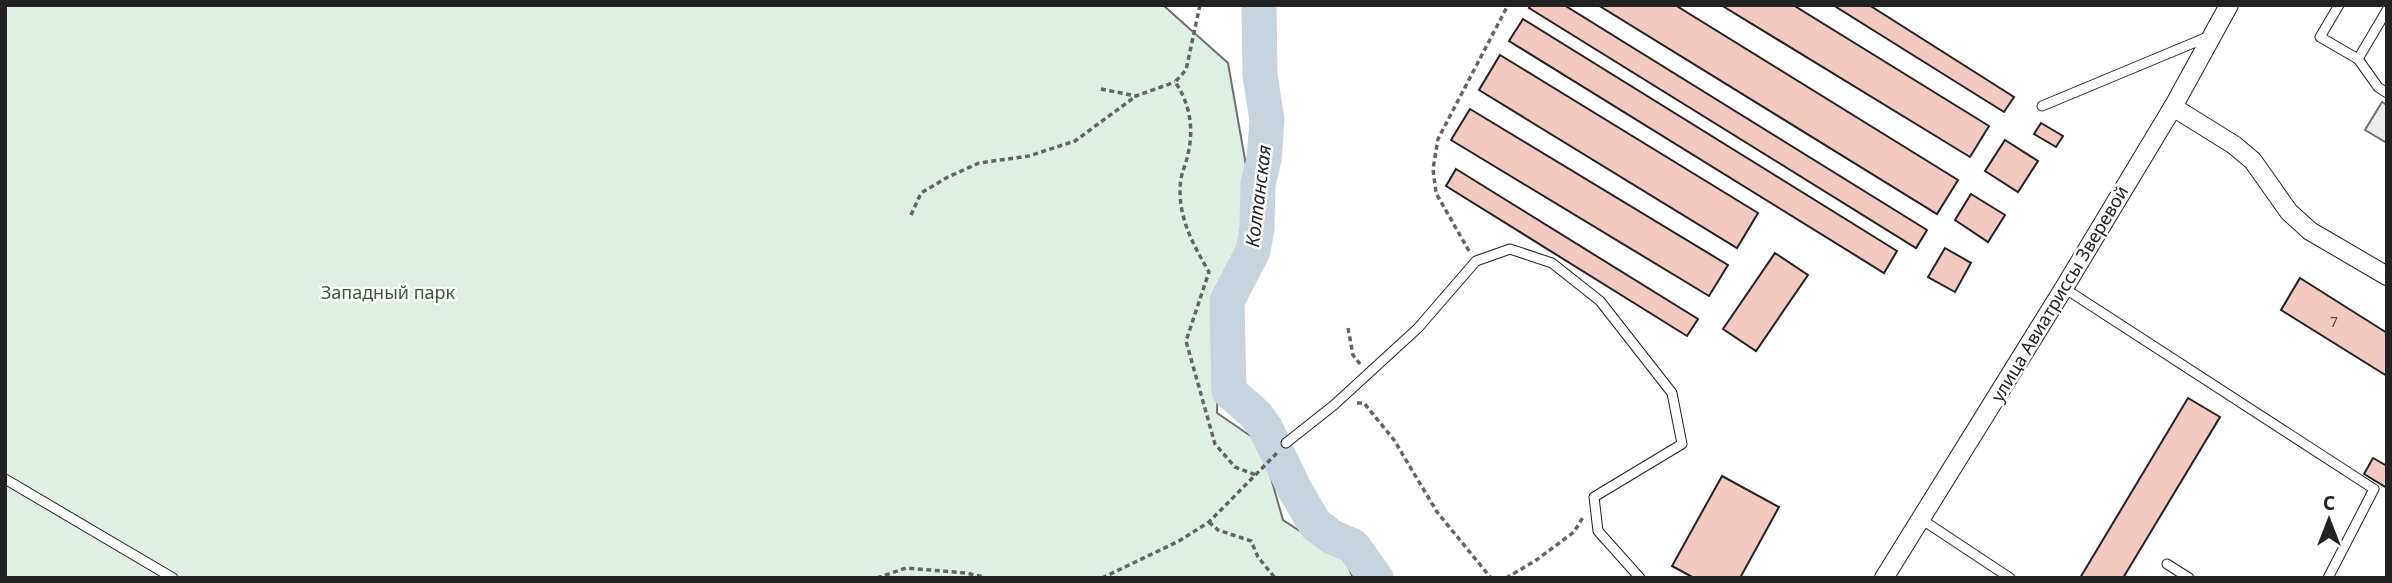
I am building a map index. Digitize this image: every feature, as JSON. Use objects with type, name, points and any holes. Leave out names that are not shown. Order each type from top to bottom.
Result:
[{"type":"street","name":"улица Авиатриссы Зверевой","points":[[1884,578],[2173,107],[2229,5]]},
{"type":"street","points":[[2173,107],[2234,145],[2253,161],[2289,212],[2310,231],[2387,276]]},
{"type":"lane","points":[[2339,5],[2320,37],[2357,59],[2378,87],[2387,93]]},
{"type":"lane","points":[[2357,59],[2387,9]]},
{"type":"lane","points":[[2042,106],[2212,35]]},
{"type":"lane","points":[[1286,443],[1334,405],[1418,328],[1476,261],[1510,249],[1552,263],[1600,301],[1672,393],[1682,444],[1594,497],[1598,531],[1640,578]]},
{"type":"lane","points":[[2064,288],[2374,489],[2328,578]]},
{"type":"lane","points":[[5,479],[173,578]]},
{"type":"lane","points":[[1921,519],[2010,578]]},
{"type":"lane","points":[[2167,564],[2189,578]]},
{"type":"path","points":[[911,215],[921,192],[947,177],[979,163],[1029,156],[1075,141],[1136,96],[1175,82],[1186,70],[1200,5]]},
{"type":"path","points":[[1476,261],[1460,239],[1436,192],[1433,169],[1438,139],[1508,5]]},
{"type":"path","points":[[1175,82],[1182,92],[1192,127],[1188,156],[1180,174],[1182,214],[1192,241],[1209,272],[1186,341],[1214,444],[1235,467],[1256,475]]},
{"type":"path","points":[[1101,89],[1136,96]]},
{"type":"path","points":[[1349,328],[1353,355],[1368,374]]},
{"type":"path","points":[[1334,405],[1364,403],[1394,440],[1437,512],[1491,578]]},
{"type":"path","points":[[1102,578],[1180,541],[1209,522],[1286,443]]},
{"type":"path","points":[[1506,578],[1535,561],[1574,532],[1594,497]]},
{"type":"path","points":[[1209,522],[1218,530],[1251,541],[1258,557],[1275,578]]},
{"type":"path","points":[[877,578],[906,568],[966,573],[988,578]]},
{"type":"green space","name":"Западный парк","points":[[5,5],[1163,5],[1228,63],[1257,228],[1234,280],[1220,303],[1217,413],[1261,443],[1283,520],[1346,561],[1353,578],[5,578]]},
{"type":"shaded area","points":[[2382,102],[2387,105],[2387,143],[2365,130]]},
{"type":"building","points":[[1531,5],[1564,5],[1927,230],[1916,248],[1529,8]]},
{"type":"building","points":[[1598,5],[1675,5],[1958,180],[1937,214]]},
{"type":"building","points":[[1721,5],[1793,5],[1989,126],[1970,157]]},
{"type":"building","points":[[1833,5],[1869,5],[2014,97],[2004,112]]},
{"type":"building","points":[[1523,19],[1897,251],[1884,273],[1509,41]]},
{"type":"building","points":[[1500,55],[1758,213],[1737,248],[1479,90]]},
{"type":"building","points":[[1470,109],[1728,265],[1709,296],[1451,140]]},
{"type":"building","points":[[2041,123],[2063,136],[2056,147],[2034,134]]},
{"type":"building","points":[[2005,140],[2038,161],[2018,192],[1985,171]]},
{"type":"building","points":[[1456,169],[1698,319],[1687,336],[1446,186]]},
{"type":"building","points":[[1971,194],[2005,215],[1988,242],[1955,220]]},
{"type":"building","points":[[1945,248],[1971,263],[1955,292],[1928,277]]},
{"type":"building","points":[[1775,253],[1808,275],[1756,351],[1723,329]]},
{"type":"building","points":[[2300,278],[2387,333],[2387,376],[2281,310]]},
{"type":"building","points":[[2188,398],[2220,417],[2123,578],[2080,578]]},
{"type":"building","points":[[2373,458],[2387,466],[2387,488],[2364,474]]},
{"type":"building","points":[[1722,476],[1779,507],[1740,578],[1694,578],[1672,566]]},
{"type":"waterway","name":"Колпанская","points":[[1259,5],[1260,75],[1267,120],[1264,159],[1258,184],[1257,228],[1253,251],[1227,301],[1229,391],[1257,416],[1265,427],[1295,490],[1315,524],[1332,537],[1353,546],[1376,578]]}]
